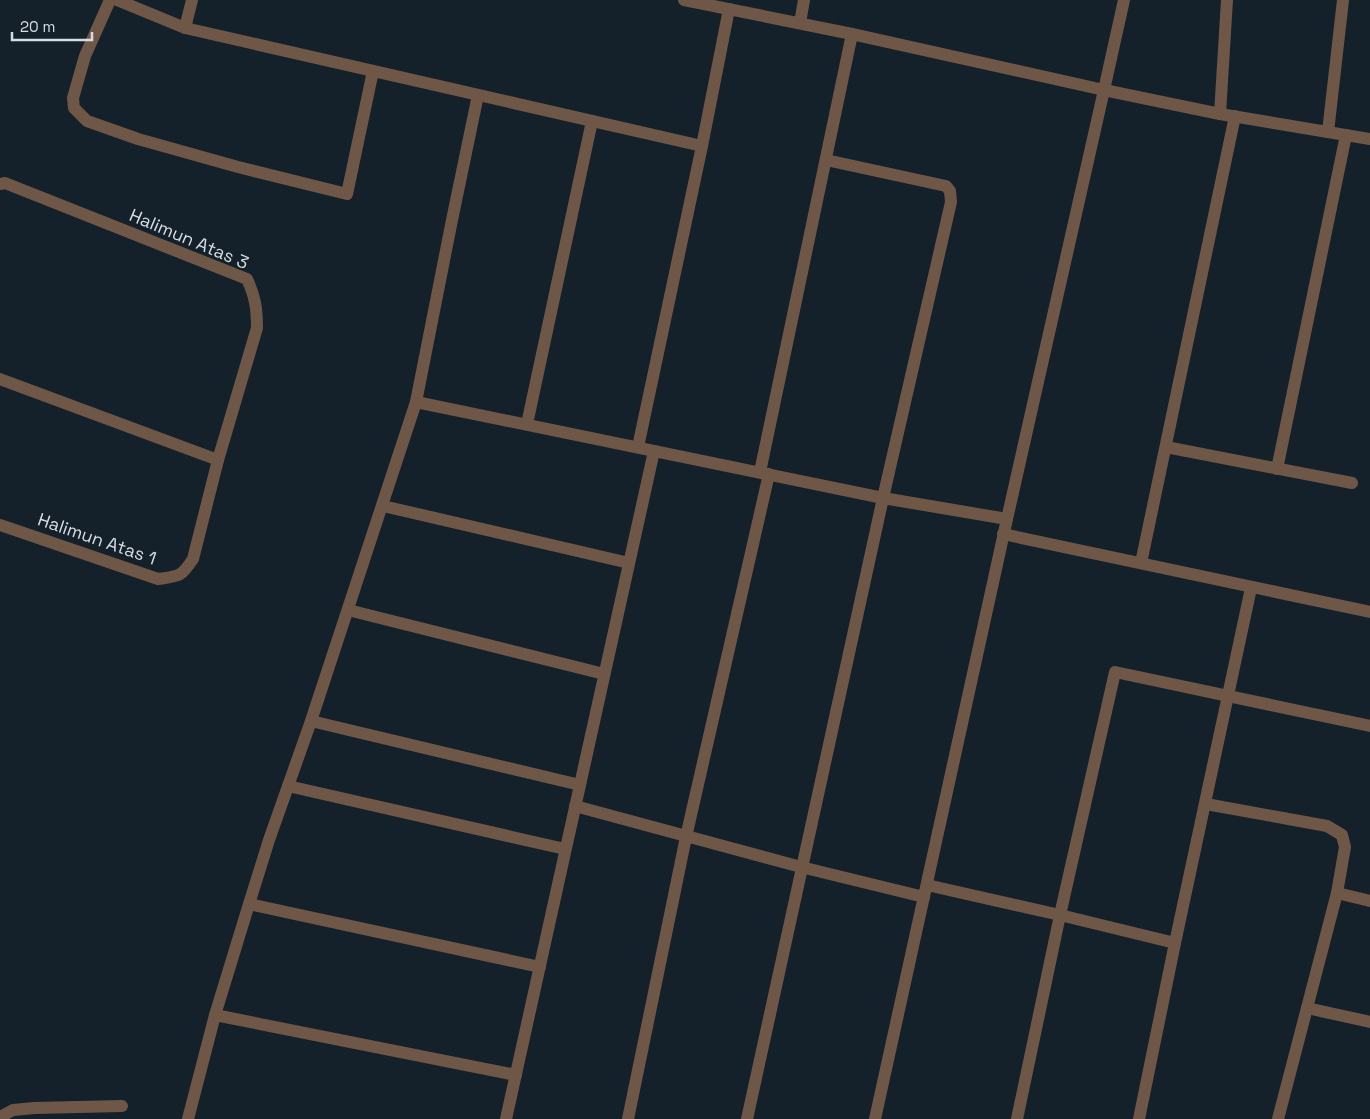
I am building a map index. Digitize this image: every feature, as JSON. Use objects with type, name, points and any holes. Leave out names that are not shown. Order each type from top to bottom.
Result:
[{"type":"street","points":[[110,0],[86,56],[73,98],[74,108],[87,122],[100,127],[238,167],[347,194],[372,71]]},
{"type":"street","points":[[117,0],[185,28],[702,146]]},
{"type":"street","points":[[185,28],[192,0]]},
{"type":"street","points":[[684,0],[852,34],[1220,114],[1370,139]]},
{"type":"street","points":[[800,23],[804,0]]},
{"type":"street","points":[[875,1119],[1003,534],[1124,0]]},
{"type":"street","points":[[1220,114],[1228,0]]},
{"type":"street","points":[[1328,132],[1343,0]]},
{"type":"street","points":[[638,447],[729,9]]},
{"type":"street","points":[[628,1119],[764,473],[852,34]]},
{"type":"street","points":[[188,1119],[215,1015],[269,840],[311,721],[416,402],[478,95]]},
{"type":"street","points":[[1141,563],[1236,116]]},
{"type":"street","points":[[527,424],[592,121]]},
{"type":"street","points":[[1277,469],[1346,135]]},
{"type":"street","points":[[746,1119],[952,202],[950,191],[946,186],[826,160]]},
{"type":"street","name":"Halimun Atas 3","points":[[0,184],[5,183],[247,279],[257,308],[257,328],[218,460]]},
{"type":"street","points":[[0,379],[218,460]]},
{"type":"street","points":[[416,402],[884,498],[1007,519]]},
{"type":"street","points":[[1166,447],[1352,482]]},
{"type":"street","points":[[506,1119],[654,451]]},
{"type":"street","name":"Halimun Atas 1","points":[[0,525],[158,579],[175,577],[184,573],[193,559],[218,460]]},
{"type":"street","points":[[382,506],[629,563]]},
{"type":"street","points":[[1003,534],[1370,612]]},
{"type":"street","points":[[1139,1119],[1251,588]]},
{"type":"street","points":[[348,610],[604,674]]},
{"type":"street","points":[[1017,1119],[1060,915],[1115,672],[1370,726]]},
{"type":"street","points":[[311,721],[580,785]]},
{"type":"street","points":[[288,786],[566,849]]},
{"type":"street","points":[[1206,804],[1327,826],[1342,835],[1345,847],[1338,893],[1278,1119]]},
{"type":"street","points":[[575,806],[802,867],[1060,915],[1175,943]]},
{"type":"street","points":[[1338,893],[1370,901]]},
{"type":"street","points":[[249,904],[540,967]]},
{"type":"street","points":[[1307,1008],[1370,1022]]},
{"type":"street","points":[[215,1015],[516,1075]]},
{"type":"street","points":[[0,1117],[14,1110],[34,1108],[122,1106]]}]
